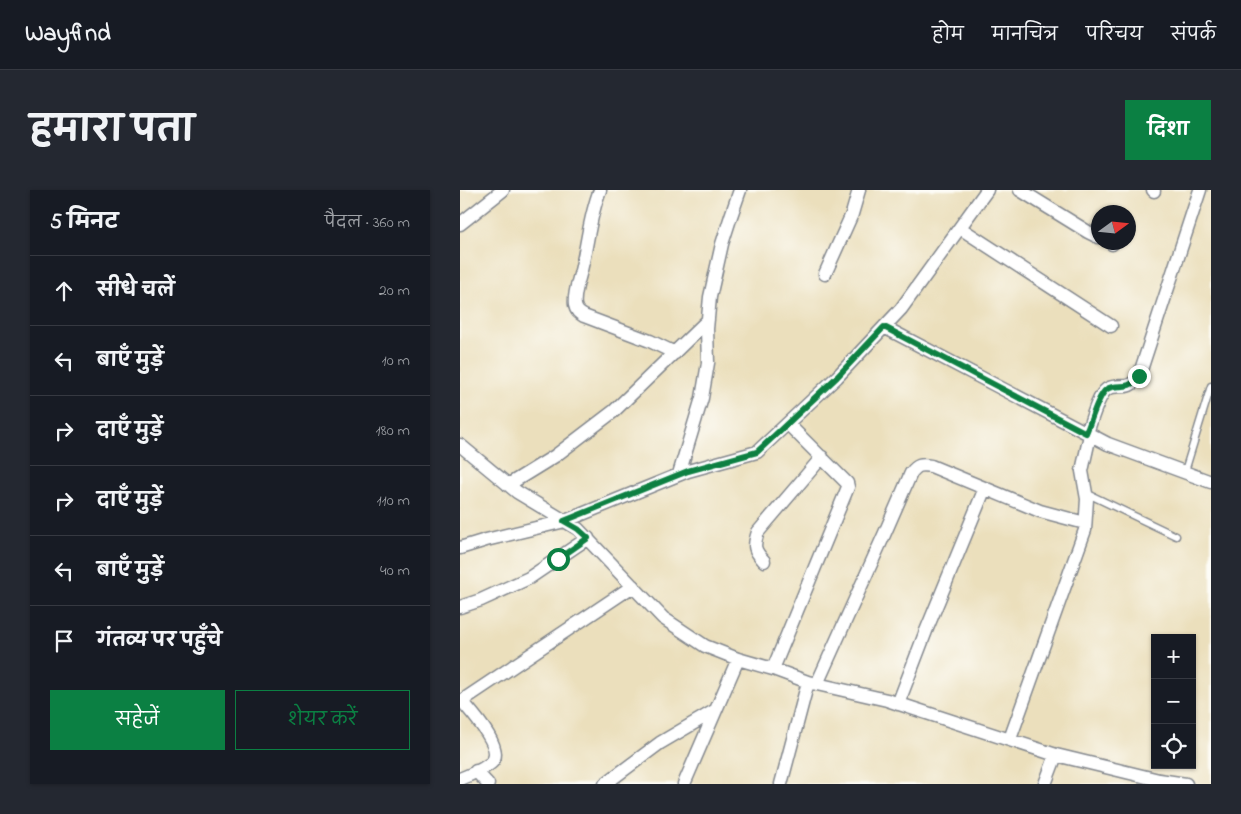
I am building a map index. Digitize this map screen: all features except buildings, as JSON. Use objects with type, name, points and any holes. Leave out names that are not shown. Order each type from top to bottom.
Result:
[{"type":"street","points":[[460,224],[503,190]]},
{"type":"street","points":[[600,190],[594,205],[586,239],[583,264],[574,298],[575,306],[578,312],[584,316],[676,353]]},
{"type":"street","points":[[679,474],[702,398],[708,363],[707,329],[710,298],[722,244],[740,190]]},
{"type":"street","points":[[825,274],[852,214],[859,190]]},
{"type":"street","points":[[460,548],[564,521],[679,474],[757,452],[837,377],[901,308],[987,190]]},
{"type":"street","points":[[1020,190],[1091,234]]},
{"type":"street","points":[[1010,740],[1085,530],[1087,499],[1082,471],[1088,434],[1101,396],[1107,390],[1131,385],[1139,376],[1200,190]]},
{"type":"street","points":[[960,228],[1111,326]]},
{"type":"street","points":[[508,485],[555,456],[614,411],[708,320]]},
{"type":"street","points":[[884,327],[1108,444],[1211,482]]},
{"type":"street","points":[[773,669],[848,488],[847,482],[788,424]]},
{"type":"street","points":[[460,445],[517,492],[578,529],[663,618],[704,646],[812,683],[887,700],[1125,778],[1186,784]]},
{"type":"street","points":[[764,561],[754,547],[758,532],[822,457]]},
{"type":"street","points":[[781,784],[812,683],[880,544],[910,473],[916,467],[922,464],[931,466],[1040,512],[1086,523]]},
{"type":"street","points":[[898,704],[985,488]]},
{"type":"street","points":[[460,607],[481,600],[529,578],[588,538]]},
{"type":"street","points":[[460,779],[487,765],[493,761],[494,757],[492,743],[486,733],[461,702],[633,586]]},
{"type":"street","points":[[684,784],[738,659]]},
{"type":"street","points":[[605,784],[660,743],[716,710]]},
{"type":"street","points":[[1045,784],[1056,755]]},
{"type":"street","points":[[476,771],[488,784]]},
{"type":"lane","points":[[1184,471],[1211,386]]},
{"type":"lane","points":[[1086,493],[1176,536]]},
{"type":"route","points":[[558,559],[588,538],[578,529],[564,521],[688,471],[757,452],[837,377],[884,327],[1086,433],[1101,396],[1107,390],[1114,387],[1131,385],[1139,376]]}]
